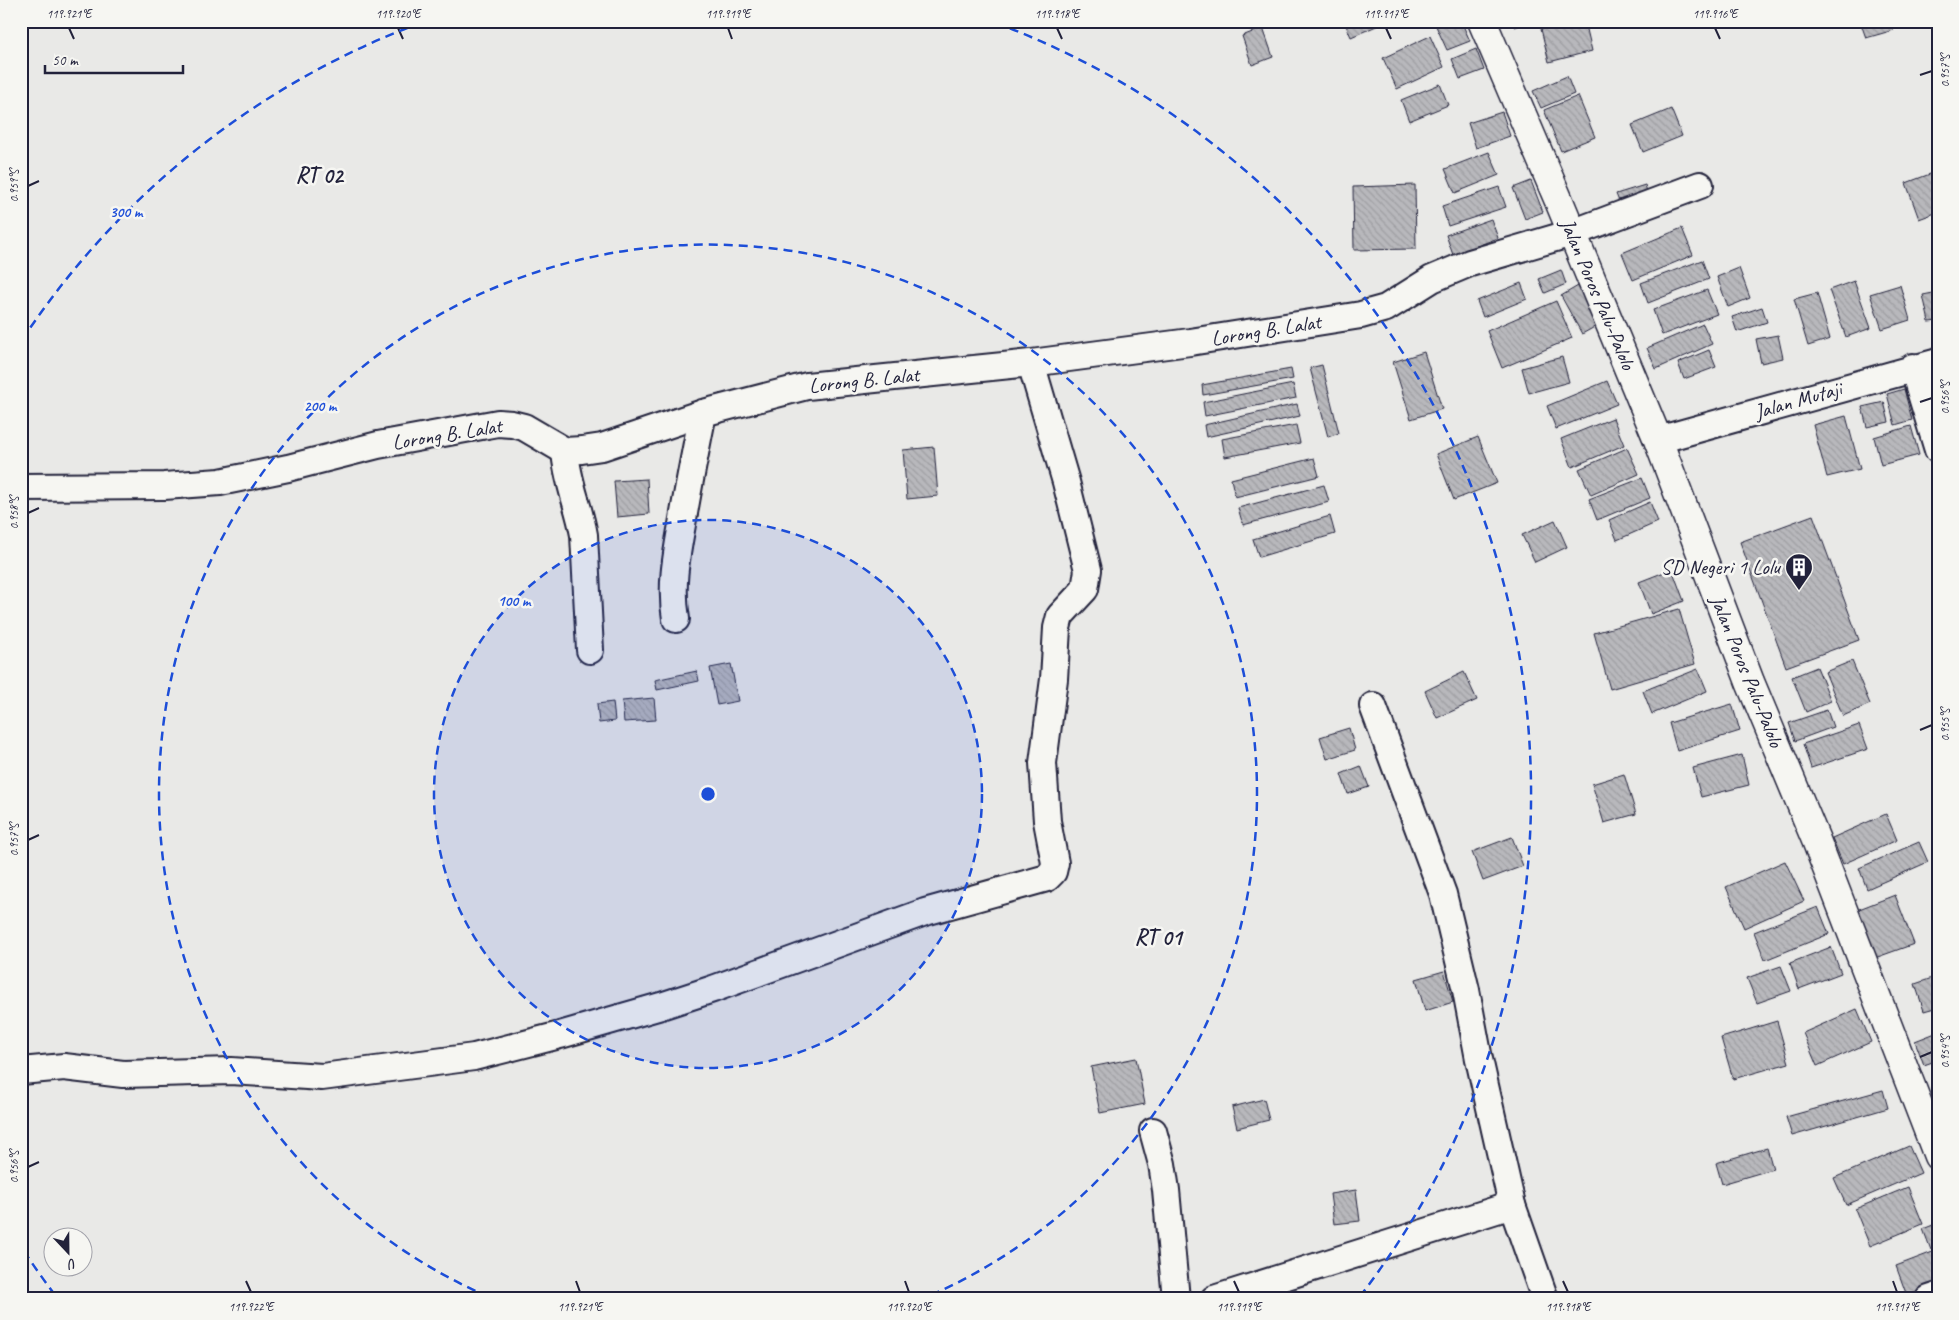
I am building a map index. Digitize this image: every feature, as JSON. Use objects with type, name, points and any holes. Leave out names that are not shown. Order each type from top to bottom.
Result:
[{"type":"main road","name":"Jalan Poros Palu-Palolo","points":[[1482,21],[1658,440],[1750,682],[1820,849],[1938,1156]]},
{"type":"street","name":"Lorong B. Lalat","points":[[21,487],[164,486],[220,482],[279,470],[378,445],[498,423],[524,427],[565,451],[602,447],[703,413],[807,386],[1031,364],[1190,342],[1361,315],[1386,308],[1432,279],[1470,263],[1572,234],[1700,185]]},
{"type":"street","points":[[21,1071],[64,1067],[123,1074],[231,1071],[322,1077],[474,1057],[543,1040],[661,1006],[925,912],[1047,878],[1053,872],[1055,864],[1047,822],[1043,763],[1054,679],[1057,628],[1060,616],[1085,589],[1088,570],[1066,482],[1031,364]]},
{"type":"street","points":[[1926,365],[1938,450]]},
{"type":"street","name":"Jalan Mutaji","points":[[1658,440],[1926,365]]},
{"type":"street","points":[[676,618],[672,593],[676,556],[690,473],[703,413]]},
{"type":"street","points":[[565,451],[566,471],[582,519],[590,650]]},
{"type":"street","points":[[1373,706],[1443,894],[1466,990],[1479,1059],[1512,1205],[1545,1299]]},
{"type":"street","points":[[1153,1131],[1162,1164],[1166,1190],[1176,1299]]},
{"type":"street","points":[[1214,1299],[1512,1205]]},
{"type":"street","points":[[1929,1299],[1938,1296]]},
{"type":"building","points":[[1344,21],[1388,21],[1351,37]]},
{"type":"building","points":[[1447,21],[1461,21],[1470,41],[1447,50],[1436,26]]},
{"type":"building","points":[[1513,21],[1530,21],[1515,27]]},
{"type":"building","points":[[1570,21],[1585,21],[1592,51],[1549,62],[1541,29]]},
{"type":"building","points":[[1860,21],[1891,21],[1894,30],[1866,38]]},
{"type":"building","points":[[1263,28],[1273,57],[1252,65],[1242,36]]},
{"type":"building","points":[[1430,36],[1444,67],[1397,89],[1383,58]]},
{"type":"building","points":[[1476,49],[1484,70],[1460,79],[1452,59]]},
{"type":"building","points":[[1567,76],[1574,94],[1541,108],[1533,91]]},
{"type":"building","points":[[1440,84],[1448,105],[1409,121],[1401,100]]},
{"type":"building","points":[[1578,96],[1595,137],[1561,151],[1544,110]]},
{"type":"building","points":[[1671,109],[1682,136],[1643,152],[1632,125]]},
{"type":"building","points":[[1502,112],[1510,136],[1476,148],[1468,123]]},
{"type":"building","points":[[1489,152],[1499,175],[1455,193],[1445,169]]},
{"type":"building","points":[[1938,171],[1938,212],[1919,219],[1906,183]]},
{"type":"building","points":[[1531,181],[1543,212],[1525,219],[1513,188]]},
{"type":"building","points":[[1415,185],[1416,249],[1354,250],[1353,187]]},
{"type":"building","points":[[1645,185],[1648,195],[1620,204],[1616,194]]},
{"type":"building","points":[[1499,187],[1506,207],[1448,226],[1442,206]]},
{"type":"building","points":[[1491,219],[1498,238],[1453,255],[1446,235]]},
{"type":"building","points":[[1682,228],[1693,255],[1633,280],[1622,253]]},
{"type":"building","points":[[1702,260],[1709,279],[1648,303],[1641,283]]},
{"type":"building","points":[[1739,268],[1750,298],[1728,307],[1717,277]]},
{"type":"building","points":[[1561,270],[1566,284],[1545,293],[1539,279]]},
{"type":"building","points":[[1854,281],[1871,328],[1846,337],[1829,290]]},
{"type":"building","points":[[1521,283],[1527,299],[1483,317],[1477,301]]},
{"type":"building","points":[[1900,285],[1910,320],[1882,329],[1870,294]]},
{"type":"building","points":[[1578,286],[1600,324],[1582,334],[1561,296]]},
{"type":"building","points":[[1707,290],[1717,314],[1662,335],[1653,310]]},
{"type":"building","points":[[1938,292],[1938,321],[1929,322],[1923,295]]},
{"type":"building","points":[[1817,293],[1830,339],[1808,346],[1794,299]]},
{"type":"building","points":[[1556,301],[1572,338],[1502,368],[1487,331]]},
{"type":"building","points":[[1762,307],[1767,322],[1737,332],[1732,317]]},
{"type":"building","points":[[1703,324],[1712,344],[1656,369],[1647,348]]},
{"type":"building","points":[[1778,335],[1783,358],[1761,363],[1756,339]]},
{"type":"building","points":[[1709,350],[1716,367],[1684,379],[1678,363]]},
{"type":"building","points":[[1424,352],[1442,409],[1411,419],[1393,362]]},
{"type":"building","points":[[1562,357],[1569,382],[1529,393],[1522,368]]},
{"type":"building","points":[[1322,365],[1339,433],[1328,437],[1310,368]]},
{"type":"building","points":[[1291,369],[1293,379],[1203,395],[1202,385]]},
{"type":"building","points":[[1607,381],[1617,404],[1556,429],[1547,406]]},
{"type":"building","points":[[1293,384],[1296,398],[1205,416],[1203,402]]},
{"type":"building","points":[[1904,389],[1912,420],[1895,425],[1887,394]]},
{"type":"building","points":[[1884,402],[1889,422],[1867,427],[1862,407]]},
{"type":"building","points":[[1297,404],[1300,416],[1206,437],[1204,425]]},
{"type":"building","points":[[1846,416],[1860,469],[1827,477],[1813,425]]},
{"type":"building","points":[[1613,418],[1624,445],[1572,467],[1561,439]]},
{"type":"building","points":[[1296,425],[1300,443],[1225,457],[1222,439]]},
{"type":"building","points":[[1911,426],[1919,455],[1881,465],[1874,437]]},
{"type":"building","points":[[1478,437],[1497,483],[1454,500],[1436,454]]},
{"type":"building","points":[[934,447],[938,496],[907,499],[903,450]]},
{"type":"building","points":[[1627,448],[1639,474],[1591,495],[1579,469]]},
{"type":"building","points":[[1314,458],[1319,476],[1235,497],[1231,479]]},
{"type":"building","points":[[1642,478],[1650,498],[1597,520],[1589,499]]},
{"type":"building","points":[[647,479],[649,514],[617,517],[614,481]]},
{"type":"building","points":[[1324,485],[1329,502],[1243,525],[1238,508]]},
{"type":"building","points":[[1650,502],[1658,522],[1617,540],[1609,520]]},
{"type":"building","name":"SD Negeri 1 Lolu","points":[[1813,515],[1859,640],[1786,667],[1740,542]]},
{"type":"building","points":[[1330,516],[1335,534],[1259,557],[1253,539]]},
{"type":"building","points":[[1555,520],[1567,547],[1535,562],[1522,535]]},
{"type":"building","points":[[1672,569],[1684,601],[1651,614],[1639,582]]},
{"type":"building","points":[[1679,609],[1695,664],[1610,689],[1594,633]]},
{"type":"building","points":[[1852,661],[1870,704],[1843,716],[1825,672]]},
{"type":"building","points":[[731,664],[738,701],[717,705],[710,668]]},
{"type":"building","points":[[1817,667],[1831,701],[1806,712],[1792,677]]},
{"type":"building","points":[[1698,669],[1707,691],[1652,714],[1643,691]]},
{"type":"building","points":[[697,671],[699,681],[657,690],[655,680]]},
{"type":"building","points":[[1464,672],[1477,700],[1437,718],[1425,691]]},
{"type":"building","points":[[654,698],[656,720],[624,722],[622,701]]},
{"type":"building","points":[[613,702],[615,721],[599,723],[597,704]]},
{"type":"building","points":[[1732,704],[1740,731],[1677,751],[1669,723]]},
{"type":"building","points":[[1827,710],[1833,727],[1795,741],[1789,723]]},
{"type":"building","points":[[1859,725],[1868,749],[1811,768],[1803,744]]},
{"type":"building","points":[[1349,728],[1355,750],[1327,759],[1320,737]]},
{"type":"building","points":[[1742,755],[1749,785],[1701,797],[1693,768]]},
{"type":"building","points":[[1361,766],[1369,787],[1348,794],[1341,774]]},
{"type":"building","points":[[1624,774],[1636,814],[1604,823],[1592,784]]},
{"type":"building","points":[[1886,814],[1897,840],[1843,864],[1832,838]]},
{"type":"building","points":[[1512,837],[1523,866],[1483,881],[1472,852]]},
{"type":"building","points":[[1919,842],[1928,862],[1867,889],[1859,868]]},
{"type":"building","points":[[1785,861],[1804,901],[1744,928],[1726,887]]},
{"type":"building","points":[[1895,895],[1914,944],[1872,959],[1854,911]]},
{"type":"building","points":[[1818,907],[1829,934],[1765,960],[1754,932]]},
{"type":"building","points":[[1831,947],[1841,973],[1799,989],[1790,963]]},
{"type":"building","points":[[1781,966],[1791,991],[1757,1003],[1747,978]]},
{"type":"building","points":[[1444,971],[1453,1002],[1425,1011],[1416,979]]},
{"type":"building","points":[[1938,976],[1938,1007],[1924,1011],[1915,984]]},
{"type":"building","points":[[1857,1009],[1871,1042],[1817,1066],[1803,1033]]},
{"type":"building","points":[[1777,1021],[1789,1063],[1733,1079],[1721,1038]]},
{"type":"building","points":[[1938,1032],[1938,1060],[1924,1065],[1915,1041]]},
{"type":"building","points":[[1136,1058],[1145,1104],[1100,1113],[1091,1067]]},
{"type":"building","points":[[1883,1090],[1888,1108],[1792,1136],[1786,1117]]},
{"type":"building","points":[[1264,1099],[1269,1120],[1237,1128],[1232,1107]]},
{"type":"building","points":[[1909,1146],[1921,1173],[1846,1205],[1834,1178]]},
{"type":"building","points":[[1767,1148],[1773,1169],[1722,1184],[1716,1163]]},
{"type":"building","points":[[1908,1187],[1923,1224],[1870,1246],[1855,1209]]},
{"type":"building","points":[[1356,1190],[1360,1221],[1334,1224],[1330,1194]]},
{"type":"building","points":[[1938,1223],[1938,1247],[1931,1250],[1923,1229]]},
{"type":"building","points":[[1938,1250],[1938,1285],[1907,1296],[1896,1266]]},
{"type":"place","name":"SD Negeri 1 Lolu","points":[[1799,591]]},
{"type":"district","name":"RT 02","points":[[319,175]]},
{"type":"district","name":"RT 01","points":[[1158,937]]}]
